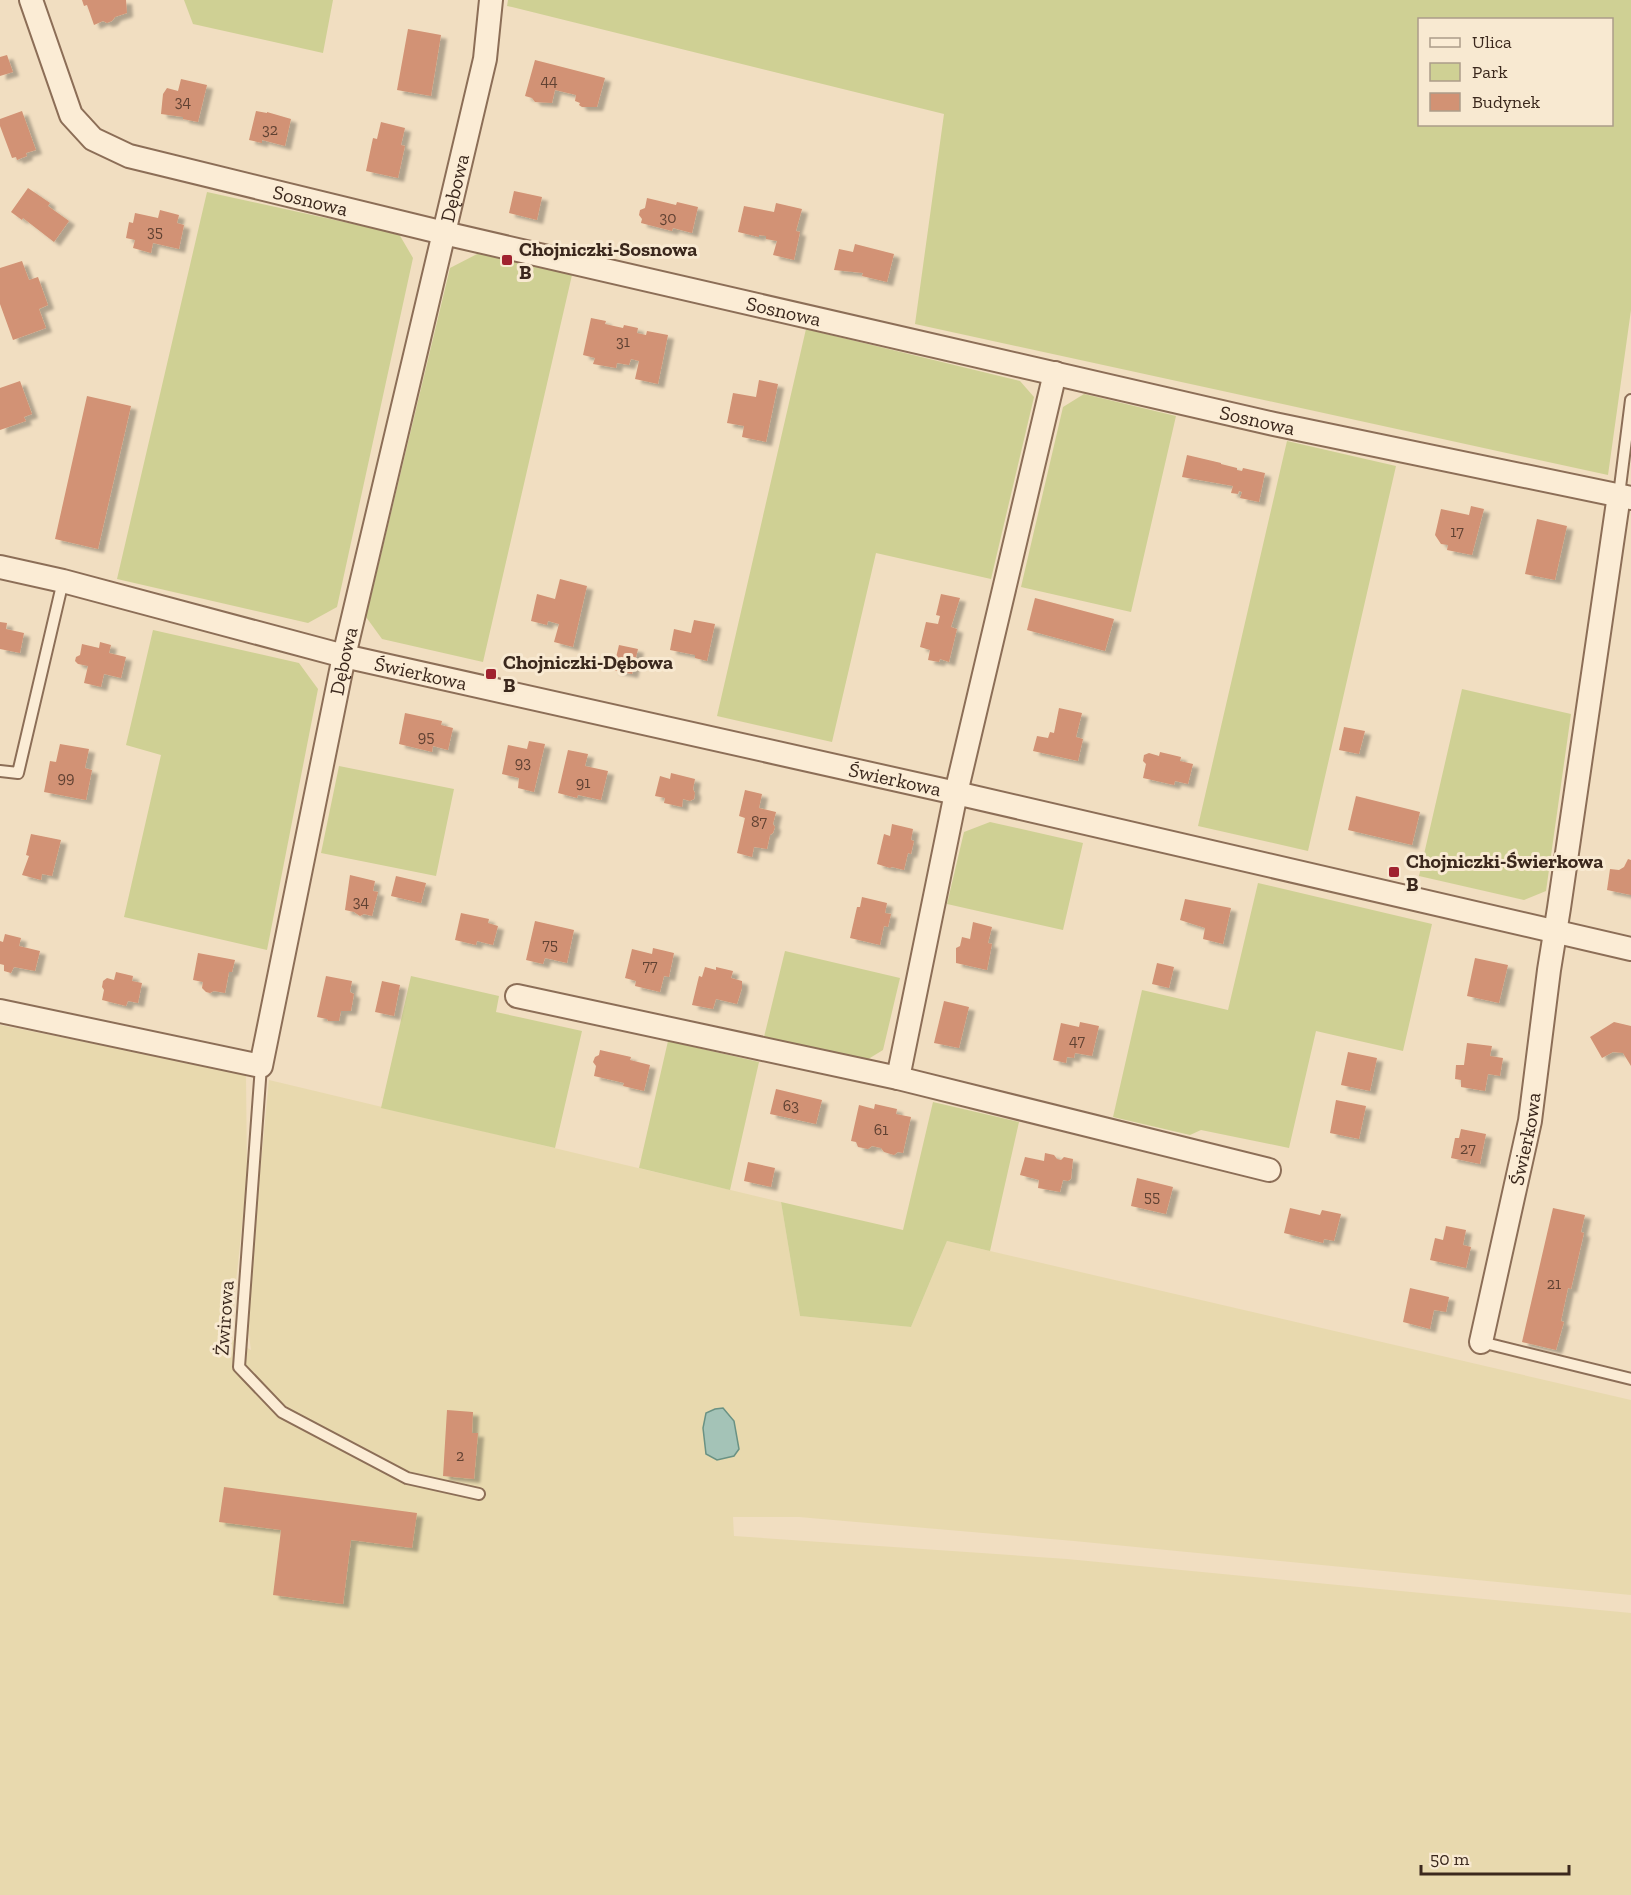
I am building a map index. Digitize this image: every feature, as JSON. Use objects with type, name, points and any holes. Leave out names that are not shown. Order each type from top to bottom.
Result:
[{"type":"street","name":"Sosnowa","points":[[32,0],[71,115],[93,139],[129,156],[444,233],[1274,424],[1625,496]]},
{"type":"street","name":"Dębowa","points":[[261,1066],[344,656],[485,59],[491,0]]},
{"type":"street","name":"Świerkowa","points":[[898,1078],[956,793],[1055,373]]},
{"type":"street","name":"Świerkowa","points":[[1481,1342],[1530,1121],[1555,932],[1625,496]]},
{"type":"street","name":"Świerkowa","points":[[0,567],[63,581],[344,656],[956,793],[1631,950]]},
{"type":"street","points":[[517,996],[898,1078],[1269,1170]]},
{"type":"street","points":[[0,1011],[261,1066]]},
{"type":"lane","points":[[1625,496],[1631,400]]},
{"type":"lane","points":[[0,771],[18,773],[63,581]]},
{"type":"lane","name":"Żwirowa","points":[[261,1066],[239,1367],[282,1413],[407,1478],[479,1494]]},
{"type":"lane","points":[[1481,1342],[1631,1379]]},
{"type":"shaded area","points":[[0,1025],[246,1074],[247,1179],[230,1338],[251,1350],[246,1315],[269,1080],[781,1202],[800,1316],[911,1327],[947,1241],[1631,1400],[1631,1595],[799,1517],[733,1517],[734,1536],[1067,1559],[1631,1613],[1631,1895],[0,1895]]},
{"type":"shaded area","points":[[723,1408],[734,1421],[739,1449],[734,1456],[717,1460],[706,1454],[703,1428],[706,1413]]},
{"type":"green space","points":[[184,0],[333,0],[323,53],[193,24]]},
{"type":"green space","points":[[508,0],[1631,0],[1631,310],[1608,475],[915,324],[944,114],[507,6]]},
{"type":"green space","points":[[207,192],[399,234],[413,258],[337,607],[308,623],[117,579]]},
{"type":"green space","points":[[479,253],[572,275],[483,662],[382,639],[366,617],[450,268]]},
{"type":"green space","points":[[806,329],[1020,381],[1034,397],[991,579],[876,553],[832,742],[717,716]]},
{"type":"green space","points":[[1084,394],[1176,416],[1131,612],[1021,587],[1063,407]]},
{"type":"green space","points":[[1287,441],[1396,466],[1308,851],[1198,826]]},
{"type":"green space","points":[[153,630],[299,663],[318,689],[267,950],[124,917],[161,755],[126,745]]},
{"type":"green space","points":[[1462,689],[1571,714],[1546,891],[1524,900],[1419,876]]},
{"type":"green space","points":[[339,766],[454,789],[436,876],[321,853]]},
{"type":"green space","points":[[990,822],[1083,843],[1063,930],[947,904],[964,832]]},
{"type":"green space","points":[[1258,883],[1432,924],[1403,1051],[1316,1031],[1289,1148],[1201,1130],[1190,1135],[1113,1117],[1142,990],[1228,1010]]},
{"type":"green space","points":[[785,951],[900,978],[883,1050],[865,1061],[764,1037]]},
{"type":"green space","points":[[411,976],[499,996],[496,1012],[582,1031],[555,1148],[381,1108]]},
{"type":"green space","points":[[668,1041],[759,1062],[730,1190],[639,1168]]},
{"type":"green space","points":[[933,1102],[1019,1122],[990,1251],[947,1241],[911,1327],[800,1316],[781,1202],[903,1230]]},
{"type":"building","points":[[82,0],[126,0],[127,13],[107,23],[103,21],[94,25],[87,5],[84,6]]},
{"type":"building","points":[[408,29],[441,35],[431,96],[397,90]]},
{"type":"building","points":[[7,55],[13,72],[0,76],[0,57]]},
{"type":"building","points":[[535,60],[605,78],[597,107],[582,107],[575,101],[576,95],[555,90],[552,103],[535,102],[532,98],[525,96]]},
{"type":"building","points":[[181,79],[207,85],[198,122],[161,114],[163,94],[167,88],[178,91]]},
{"type":"building","points":[[22,111],[36,150],[26,153],[27,156],[17,160],[16,157],[12,158],[0,126],[0,119]]},
{"type":"building","points":[[256,111],[291,119],[285,146],[262,140],[262,143],[249,140]]},
{"type":"building","points":[[381,122],[405,128],[401,145],[405,146],[398,178],[366,171],[373,138],[377,139]]},
{"type":"building","points":[[28,188],[50,203],[48,206],[69,221],[54,242],[23,218],[22,220],[11,212]]},
{"type":"building","points":[[514,191],[542,197],[537,220],[509,213]]},
{"type":"building","points":[[647,198],[676,205],[677,202],[698,207],[692,233],[673,228],[672,231],[641,223],[640,210],[645,208]]},
{"type":"building","points":[[776,203],[802,209],[796,231],[800,232],[794,260],[773,255],[777,241],[766,239],[766,236],[759,235],[759,237],[738,232],[744,206],[774,212]]},
{"type":"building","points":[[160,210],[179,215],[177,223],[184,225],[179,249],[153,243],[151,253],[133,248],[135,240],[126,238],[129,222],[133,223],[135,213],[158,218]]},
{"type":"building","points":[[855,244],[894,254],[887,282],[862,276],[863,273],[834,270],[839,249],[853,252]]},
{"type":"building","points":[[22,261],[29,280],[38,277],[48,305],[39,309],[46,328],[13,340],[0,304],[0,268]]},
{"type":"building","points":[[591,318],[623,328],[624,325],[638,328],[637,333],[646,335],[647,331],[668,335],[658,384],[635,379],[639,361],[631,359],[629,365],[617,363],[616,368],[593,364],[595,358],[583,355]]},
{"type":"building","points":[[759,380],[778,384],[766,442],[742,437],[744,426],[727,423],[733,393],[756,397]]},
{"type":"building","points":[[20,381],[32,414],[24,417],[26,421],[0,430],[0,388]]},
{"type":"building","points":[[87,396],[131,406],[98,549],[55,539]]},
{"type":"building","points":[[1187,455],[1221,463],[1237,468],[1237,470],[1242,471],[1243,468],[1265,473],[1259,502],[1240,498],[1242,492],[1239,491],[1238,494],[1231,493],[1233,486],[1182,477]]},
{"type":"building","points":[[1471,506],[1484,509],[1472,555],[1447,550],[1448,545],[1441,544],[1435,535],[1441,509],[1469,515]]},
{"type":"building","points":[[1537,519],[1567,526],[1555,580],[1525,574]]},
{"type":"building","points":[[560,579],[587,586],[573,647],[554,642],[559,624],[548,621],[547,625],[531,621],[537,594],[555,599]]},
{"type":"building","points":[[941,594],[960,598],[951,627],[957,629],[949,662],[940,659],[939,662],[928,660],[930,650],[920,647],[926,622],[938,624],[940,616],[936,615]]},
{"type":"building","points":[[1035,598],[1114,619],[1105,651],[1027,630]]},
{"type":"building","points":[[694,620],[715,624],[707,661],[695,658],[695,655],[670,650],[674,629],[691,633]]},
{"type":"building","points":[[0,622],[7,623],[6,629],[24,633],[20,653],[0,649]]},
{"type":"building","points":[[100,642],[111,645],[109,653],[126,657],[121,678],[104,674],[101,687],[84,683],[88,666],[75,661],[80,655],[82,644],[99,648]]},
{"type":"building","points":[[619,645],[638,649],[632,674],[613,670]]},
{"type":"building","points":[[1059,708],[1082,713],[1076,737],[1083,739],[1078,761],[1033,751],[1037,736],[1048,738],[1050,732],[1054,733]]},
{"type":"building","points":[[405,713],[442,721],[441,725],[453,728],[448,750],[433,746],[432,752],[399,744]]},
{"type":"building","points":[[1344,727],[1365,731],[1359,754],[1339,750]]},
{"type":"building","points":[[529,741],[545,744],[534,792],[518,788],[519,778],[502,774],[508,745],[527,749]]},
{"type":"building","points":[[60,744],[89,749],[85,768],[92,770],[86,800],[44,792],[50,761],[56,762]]},
{"type":"building","points":[[568,750],[588,754],[585,766],[608,771],[601,800],[578,795],[577,798],[558,793]]},
{"type":"building","points":[[1160,752],[1181,757],[1180,761],[1193,764],[1188,784],[1175,781],[1174,785],[1143,778],[1146,764],[1143,761],[1144,755],[1149,753],[1159,756]]},
{"type":"building","points":[[671,773],[695,779],[694,799],[690,801],[683,799],[682,807],[664,803],[665,798],[655,796],[660,776],[670,779]]},
{"type":"building","points":[[745,790],[762,794],[759,808],[776,812],[773,824],[775,827],[770,835],[767,849],[754,847],[752,857],[737,853],[745,818],[739,816]]},
{"type":"building","points":[[1356,796],[1420,812],[1412,845],[1348,830]]},
{"type":"building","points":[[892,824],[913,829],[911,840],[914,841],[904,870],[877,864],[884,834],[890,836]]},
{"type":"building","points":[[31,834],[61,840],[52,876],[42,874],[41,880],[22,875],[29,856],[26,855]]},
{"type":"building","points":[[1628,859],[1631,860],[1631,895],[1607,890],[1610,869],[1619,870],[1624,867]]},
{"type":"building","points":[[350,875],[375,881],[373,891],[378,892],[372,916],[364,914],[360,916],[345,910]]},
{"type":"building","points":[[396,876],[426,883],[421,903],[391,896]]},
{"type":"building","points":[[862,897],[887,903],[885,913],[891,914],[888,927],[884,926],[880,945],[850,938],[857,907],[860,907]]},
{"type":"building","points":[[1185,899],[1231,908],[1223,944],[1203,939],[1205,928],[1180,920]]},
{"type":"building","points":[[461,913],[489,919],[488,923],[498,926],[493,945],[477,941],[476,945],[455,940]]},
{"type":"building","points":[[535,921],[574,930],[567,963],[545,958],[543,964],[526,960]]},
{"type":"building","points":[[973,922],[992,927],[988,943],[992,944],[987,970],[956,963],[956,948],[960,946],[962,937],[970,939]]},
{"type":"building","points":[[5,934],[21,938],[19,946],[40,951],[35,971],[14,967],[11,973],[4,971],[4,965],[0,964],[0,941],[3,942]]},
{"type":"building","points":[[653,948],[674,953],[669,977],[664,976],[660,992],[635,986],[636,981],[625,978],[632,949],[652,954]]},
{"type":"building","points":[[198,953],[235,960],[232,972],[229,972],[225,993],[206,992],[202,988],[203,982],[193,980]]},
{"type":"building","points":[[1475,958],[1508,965],[1499,1003],[1467,996]]},
{"type":"building","points":[[1157,963],[1174,967],[1169,988],[1152,984]]},
{"type":"building","points":[[705,967],[733,971],[731,978],[742,981],[737,1004],[716,999],[713,1009],[692,1005],[699,976],[702,977]]},
{"type":"building","points":[[116,972],[133,976],[132,981],[142,983],[138,1003],[128,1001],[126,1006],[102,1000],[103,981],[107,978],[114,980]]},
{"type":"building","points":[[326,976],[352,981],[350,992],[354,994],[351,1011],[341,1011],[339,1021],[328,1021],[317,1017]]},
{"type":"building","points":[[382,981],[400,985],[394,1016],[375,1012]]},
{"type":"building","points":[[944,1001],[969,1007],[959,1048],[934,1043]]},
{"type":"building","points":[[1080,1022],[1099,1026],[1092,1056],[1075,1053],[1074,1058],[1067,1057],[1066,1063],[1053,1060],[1061,1023],[1079,1027]]},
{"type":"building","points":[[1614,1022],[1631,1026],[1631,1066],[1623,1053],[1613,1052],[1602,1058],[1590,1037]]},
{"type":"building","points":[[1467,1043],[1492,1046],[1490,1056],[1503,1058],[1500,1076],[1488,1074],[1485,1091],[1461,1087],[1461,1080],[1455,1079],[1456,1065],[1464,1065]]},
{"type":"building","points":[[600,1050],[631,1057],[630,1060],[650,1065],[644,1091],[623,1086],[624,1083],[594,1076],[596,1066],[593,1062]]},
{"type":"building","points":[[1348,1052],[1377,1058],[1370,1091],[1341,1085]]},
{"type":"building","points":[[776,1089],[822,1100],[816,1124],[770,1114]]},
{"type":"building","points":[[1336,1100],[1366,1106],[1359,1139],[1330,1133]]},
{"type":"building","points":[[875,1104],[897,1109],[896,1114],[911,1117],[903,1153],[898,1152],[894,1155],[872,1146],[868,1149],[858,1147],[856,1142],[851,1141],[859,1105],[874,1109]]},
{"type":"building","points":[[1461,1129],[1486,1134],[1480,1164],[1451,1158],[1455,1138],[1459,1138]]},
{"type":"building","points":[[1045,1153],[1061,1160],[1064,1157],[1073,1159],[1071,1179],[1063,1180],[1060,1192],[1038,1188],[1039,1180],[1020,1175],[1025,1157],[1044,1161]]},
{"type":"building","points":[[748,1162],[775,1168],[771,1187],[744,1181]]},
{"type":"building","points":[[1137,1178],[1173,1187],[1166,1214],[1131,1206]]},
{"type":"building","points":[[1290,1208],[1320,1215],[1322,1210],[1341,1214],[1334,1241],[1324,1239],[1323,1243],[1284,1233]]},
{"type":"building","points":[[1553,1208],[1585,1215],[1581,1232],[1584,1233],[1571,1289],[1568,1288],[1561,1321],[1564,1322],[1556,1350],[1522,1342]]},
{"type":"building","points":[[1446,1226],[1466,1230],[1463,1245],[1471,1247],[1466,1268],[1430,1260],[1435,1238],[1443,1240]]},
{"type":"building","points":[[1410,1288],[1449,1297],[1446,1312],[1434,1310],[1430,1329],[1403,1322]]},
{"type":"building","points":[[447,1410],[473,1412],[472,1433],[478,1433],[474,1479],[443,1476]]},
{"type":"building","points":[[224,1487],[417,1513],[412,1548],[351,1540],[343,1604],[273,1595],[281,1530],[219,1522]]},
{"type":"place","name":"Chojniczki-Sosnowa B","points":[[507,260]]},
{"type":"place","name":"Chojniczki-Dębowa B","points":[[491,674]]},
{"type":"place","name":"Chojniczki-Świerkowa B","points":[[1394,872]]}]
